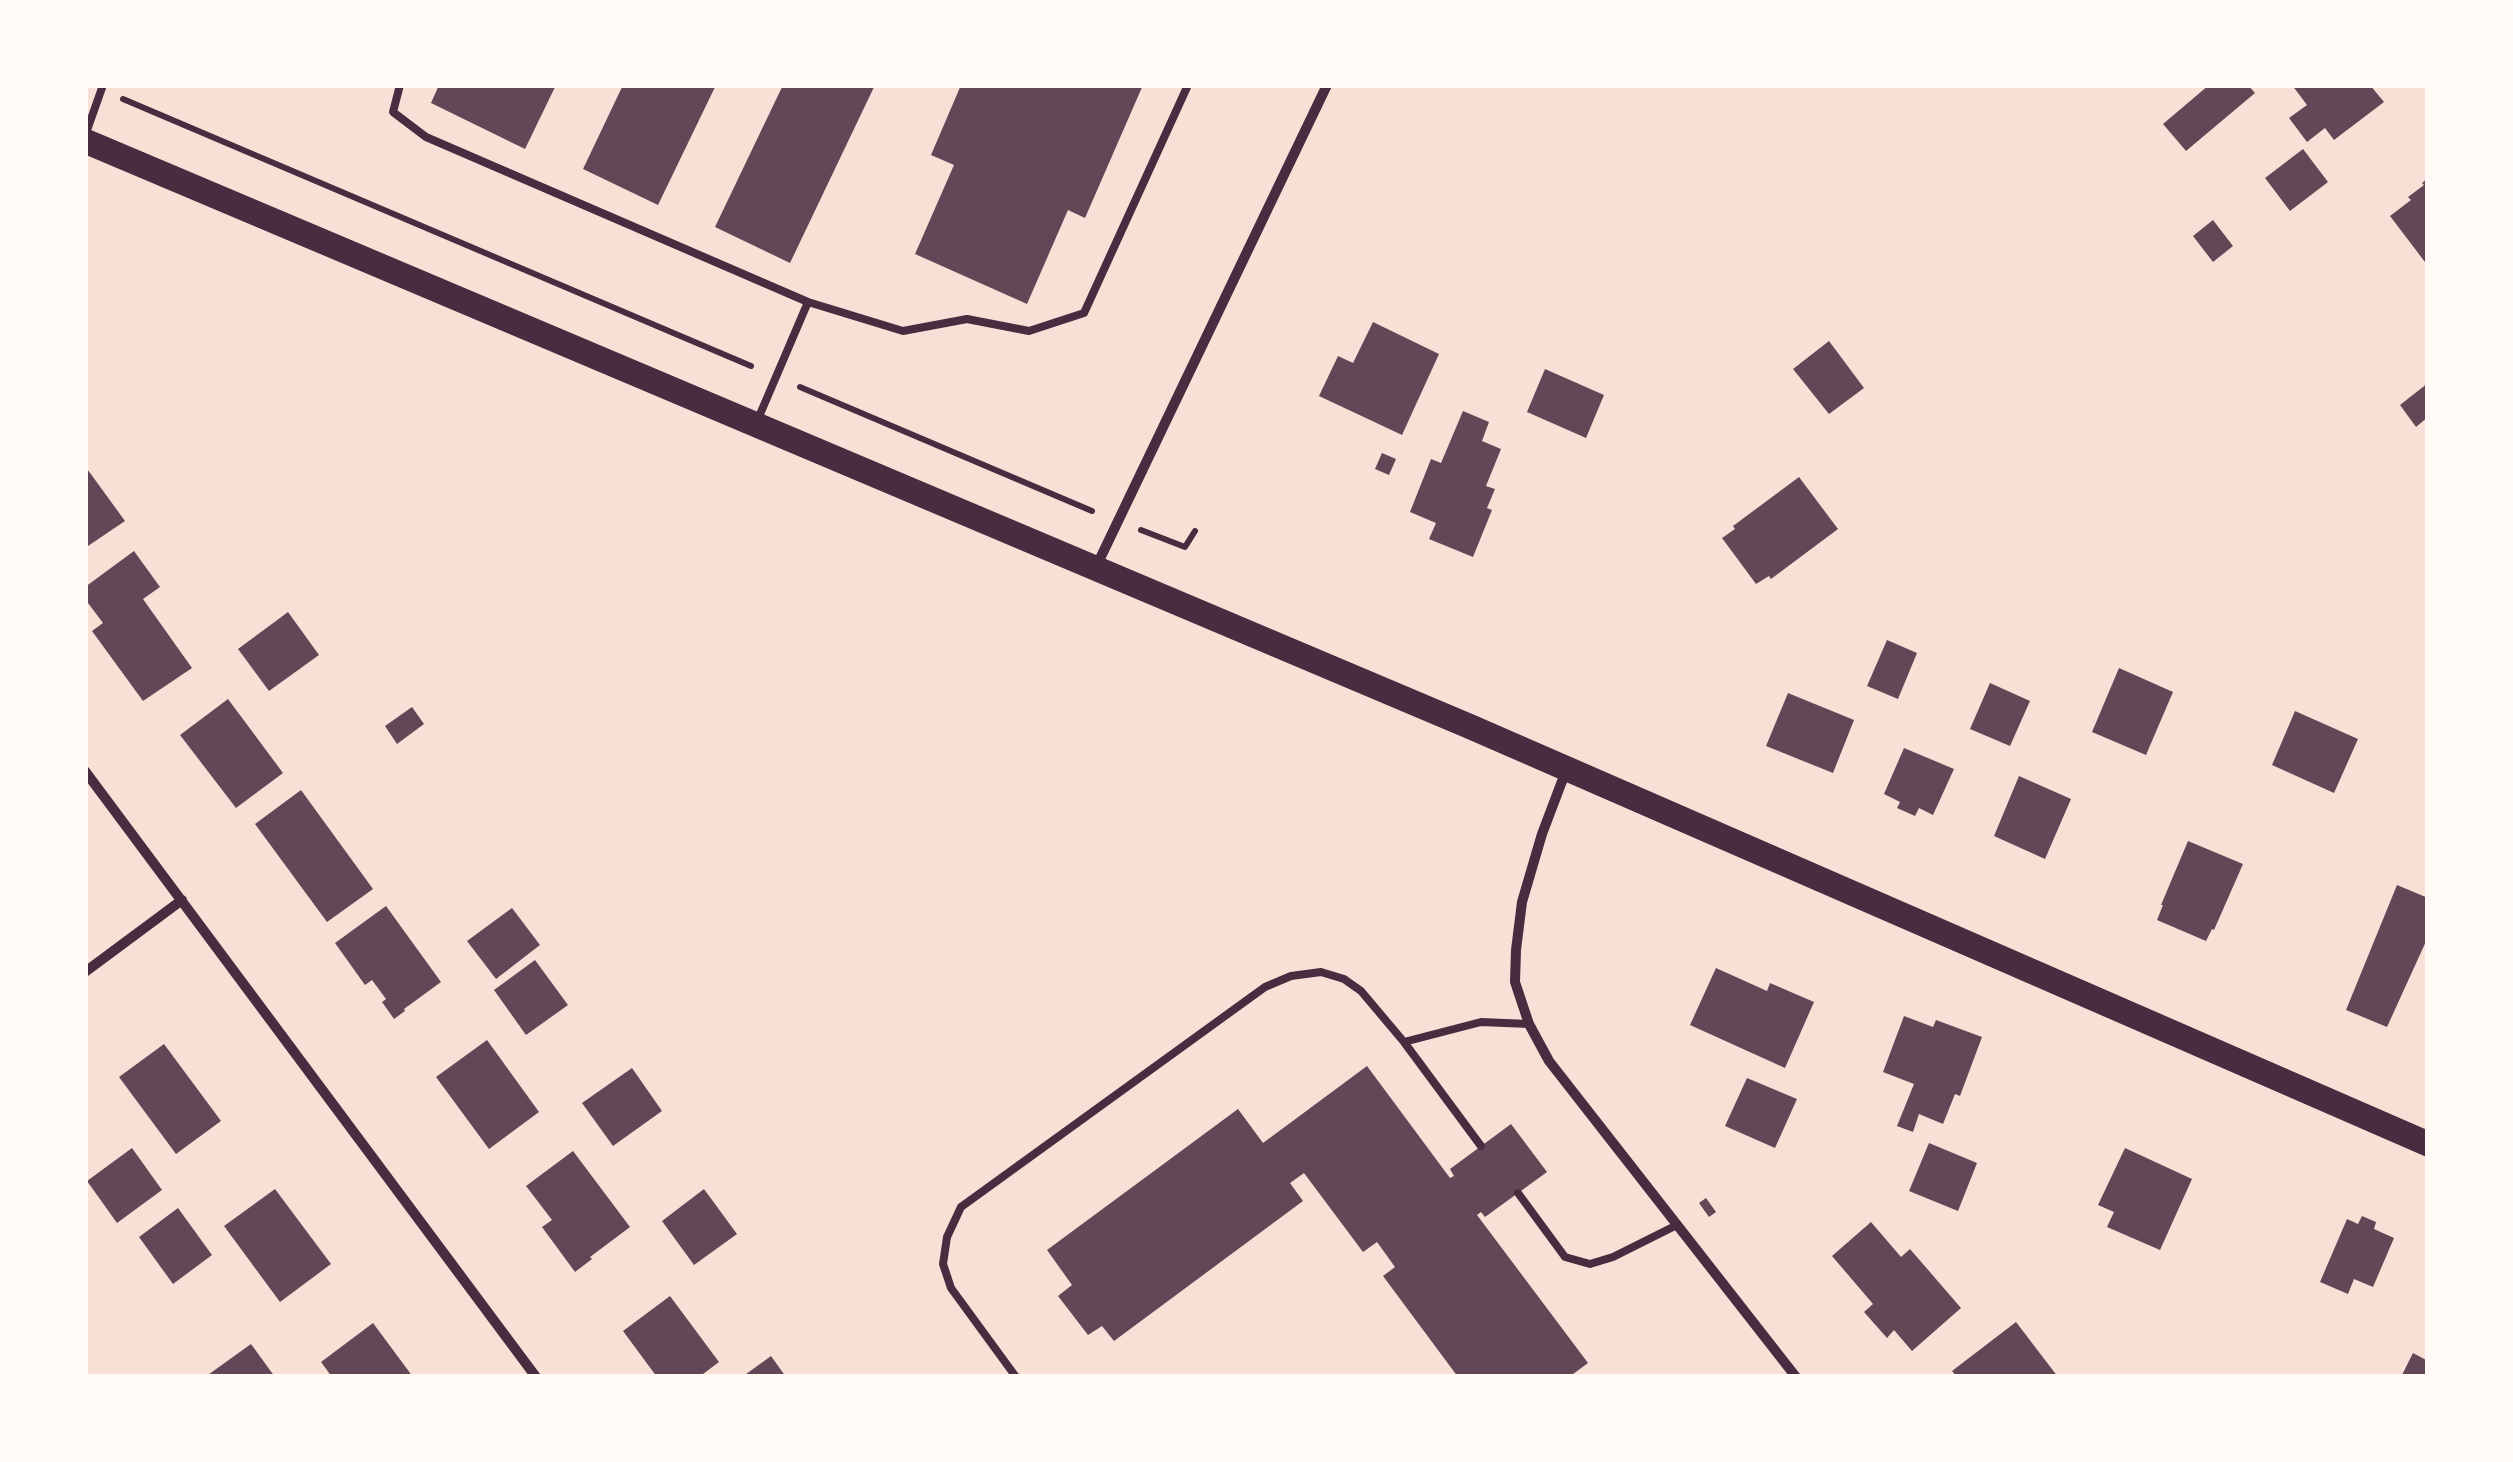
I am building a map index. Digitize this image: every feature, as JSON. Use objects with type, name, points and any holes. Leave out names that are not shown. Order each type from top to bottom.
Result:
[{"type":"main road","points":[[85,139],[1567,768],[2428,1144]]},
{"type":"street","points":[[1096,566],[1327,85]]},
{"type":"street","points":[[1567,768],[1522,902],[1515,982],[1529,1024],[1550,1061],[1796,1377]]},
{"type":"street","points":[[85,771],[536,1377]]},
{"type":"street","points":[[85,972],[182,900]]},
{"type":"lane","points":[[400,85],[393,112],[426,137],[808,302],[903,331],[966,319],[1029,330],[1084,313],[1188,85]]},
{"type":"lane","points":[[85,139],[102,87]]},
{"type":"lane","points":[[756,424],[808,302]]},
{"type":"lane","points":[[1016,1377],[950,1288],[943,1264],[947,1237],[961,1208],[1265,987],[1291,976],[1320,972],[1344,979],[1361,991],[1481,1146]]},
{"type":"lane","points":[[1404,1042],[1481,1022],[1529,1024]]},
{"type":"lane","points":[[1518,1193],[1565,1258],[1590,1264],[1613,1257],[1677,1224]]},
{"type":"path","points":[[102,87],[1117,521],[1184,547],[1195,531]]},
{"type":"building","points":[[439,85],[556,85],[525,149],[431,103]]},
{"type":"building","points":[[623,85],[716,85],[658,205],[583,169]]},
{"type":"building","points":[[783,85],[875,85],[790,263],[715,227]]},
{"type":"building","points":[[961,85],[1143,85],[1085,218],[1068,210],[1027,304],[915,254],[954,165],[931,155]]},
{"type":"building","points":[[2209,85],[2248,85],[2255,93],[2186,151],[2163,124]]},
{"type":"building","points":[[2292,85],[2370,85],[2384,102],[2334,140],[2325,128],[2307,142],[2289,118],[2307,105]]},
{"type":"building","points":[[2303,149],[2328,182],[2290,211],[2265,178]]},
{"type":"building","points":[[2428,178],[2428,266],[2390,216],[2411,200],[2408,197]]},
{"type":"building","points":[[2213,220],[2233,246],[2213,262],[2193,236]]},
{"type":"building","points":[[1373,322],[1439,354],[1402,435],[1319,396],[1338,356],[1353,363]]},
{"type":"building","points":[[1829,341],[1864,388],[1829,414],[1793,369]]},
{"type":"building","points":[[1545,369],[1604,395],[1586,438],[1527,412]]},
{"type":"building","points":[[2428,383],[2428,417],[2416,427],[2400,405]]},
{"type":"building","points":[[1463,411],[1489,422],[1482,441],[1501,449],[1486,486],[1495,489],[1487,508],[1492,510],[1473,557],[1429,539],[1436,523],[1410,512],[1431,459],[1441,463]]},
{"type":"building","points":[[1382,453],[1396,459],[1389,475],[1375,469]]},
{"type":"building","points":[[85,466],[125,521],[85,548]]},
{"type":"building","points":[[1799,477],[1838,529],[1771,579],[1769,576],[1756,584],[1722,538]]},
{"type":"building","points":[[134,551],[160,587],[143,599],[192,668],[143,701],[92,631],[103,623],[85,599],[85,587]]},
{"type":"building","points":[[288,612],[319,655],[269,691],[238,649]]},
{"type":"building","points":[[1887,640],[1917,653],[1898,699],[1867,686]]},
{"type":"building","points":[[2119,668],[2173,692],[2146,755],[2092,732]]},
{"type":"building","points":[[1990,683],[2030,701],[2010,746],[1970,729]]},
{"type":"building","points":[[1788,693],[1854,720],[1833,773],[1766,746]]},
{"type":"building","points":[[228,699],[283,773],[236,808],[180,735]]},
{"type":"building","points":[[412,707],[424,724],[397,744],[385,726]]},
{"type":"building","points":[[2295,711],[2358,739],[2334,793],[2272,765]]},
{"type":"building","points":[[1904,748],[1954,769],[1933,815],[1919,808],[1915,816],[1897,808],[1900,802],[1884,794]]},
{"type":"building","points":[[2019,776],[2071,799],[2045,859],[1994,836]]},
{"type":"building","points":[[301,790],[373,889],[327,922],[255,824]]},
{"type":"building","points":[[2188,841],[2243,864],[2206,941],[2157,920]]},
{"type":"building","points":[[2397,885],[2428,898],[2428,937],[2387,1027],[2346,1010]]},
{"type":"building","points":[[386,906],[441,982],[394,1019],[372,980],[365,985],[335,943]]},
{"type":"building","points":[[512,908],[540,945],[496,979],[467,941]]},
{"type":"building","points":[[535,960],[568,1005],[526,1035],[494,990]]},
{"type":"building","points":[[1716,968],[1767,991],[1770,983],[1814,1002],[1785,1068],[1690,1025]]},
{"type":"building","points":[[1904,1016],[1933,1027],[1936,1020],[1982,1037],[1960,1096],[1955,1094],[1943,1124],[1919,1114],[1913,1132],[1897,1126],[1914,1084],[1883,1072]]},
{"type":"building","points":[[487,1040],[539,1112],[489,1149],[436,1077]]},
{"type":"building","points":[[164,1044],[221,1121],[176,1154],[119,1077]]},
{"type":"building","points":[[1367,1066],[1450,1178],[1454,1176],[1450,1169],[1511,1124],[1547,1172],[1485,1217],[1481,1212],[1477,1215],[1588,1363],[1569,1377],[1458,1377],[1383,1276],[1395,1267],[1377,1242],[1363,1252],[1304,1173],[1290,1183],[1303,1201],[1114,1341],[1102,1326],[1088,1335],[1058,1296],[1072,1285],[1047,1250],[1238,1109],[1263,1143]]},
{"type":"building","points":[[632,1068],[662,1111],[613,1146],[582,1103]]},
{"type":"building","points":[[1747,1078],[1797,1099],[1775,1148],[1725,1126]]},
{"type":"building","points":[[1929,1143],[1977,1163],[1958,1211],[1909,1191]]},
{"type":"building","points":[[132,1148],[162,1190],[117,1223],[87,1181]]},
{"type":"building","points":[[2125,1148],[2192,1179],[2160,1250],[2107,1227],[2114,1212],[2098,1205]]},
{"type":"building","points":[[573,1151],[630,1227],[575,1272],[542,1227],[552,1220],[526,1186]]},
{"type":"building","points":[[275,1189],[331,1264],[280,1302],[224,1226]]},
{"type":"building","points":[[704,1189],[737,1234],[694,1265],[662,1221]]},
{"type":"building","points":[[1706,1198],[1716,1212],[1709,1217],[1699,1203]]},
{"type":"building","points":[[178,1208],[212,1255],[173,1284],[139,1237]]},
{"type":"building","points":[[2362,1216],[2376,1222],[2374,1229],[2394,1238],[2373,1287],[2354,1279],[2348,1294],[2320,1282],[2347,1219],[2358,1224]]},
{"type":"building","points":[[1871,1222],[1901,1257],[1910,1249],[1961,1308],[1912,1351],[1894,1330],[1887,1338],[1864,1312],[1873,1304],[1832,1256]]},
{"type":"building","points":[[670,1296],[719,1362],[699,1377],[657,1377],[623,1331]]},
{"type":"building","points":[[2016,1322],[2058,1377],[1957,1377],[1952,1371]]},
{"type":"building","points":[[373,1323],[413,1377],[332,1377],[321,1362]]},
{"type":"building","points":[[251,1344],[275,1377],[205,1377]]},
{"type":"building","points":[[2413,1353],[2428,1361],[2428,1377],[2401,1377]]},
{"type":"building","points":[[771,1356],[786,1377],[742,1377]]}]
